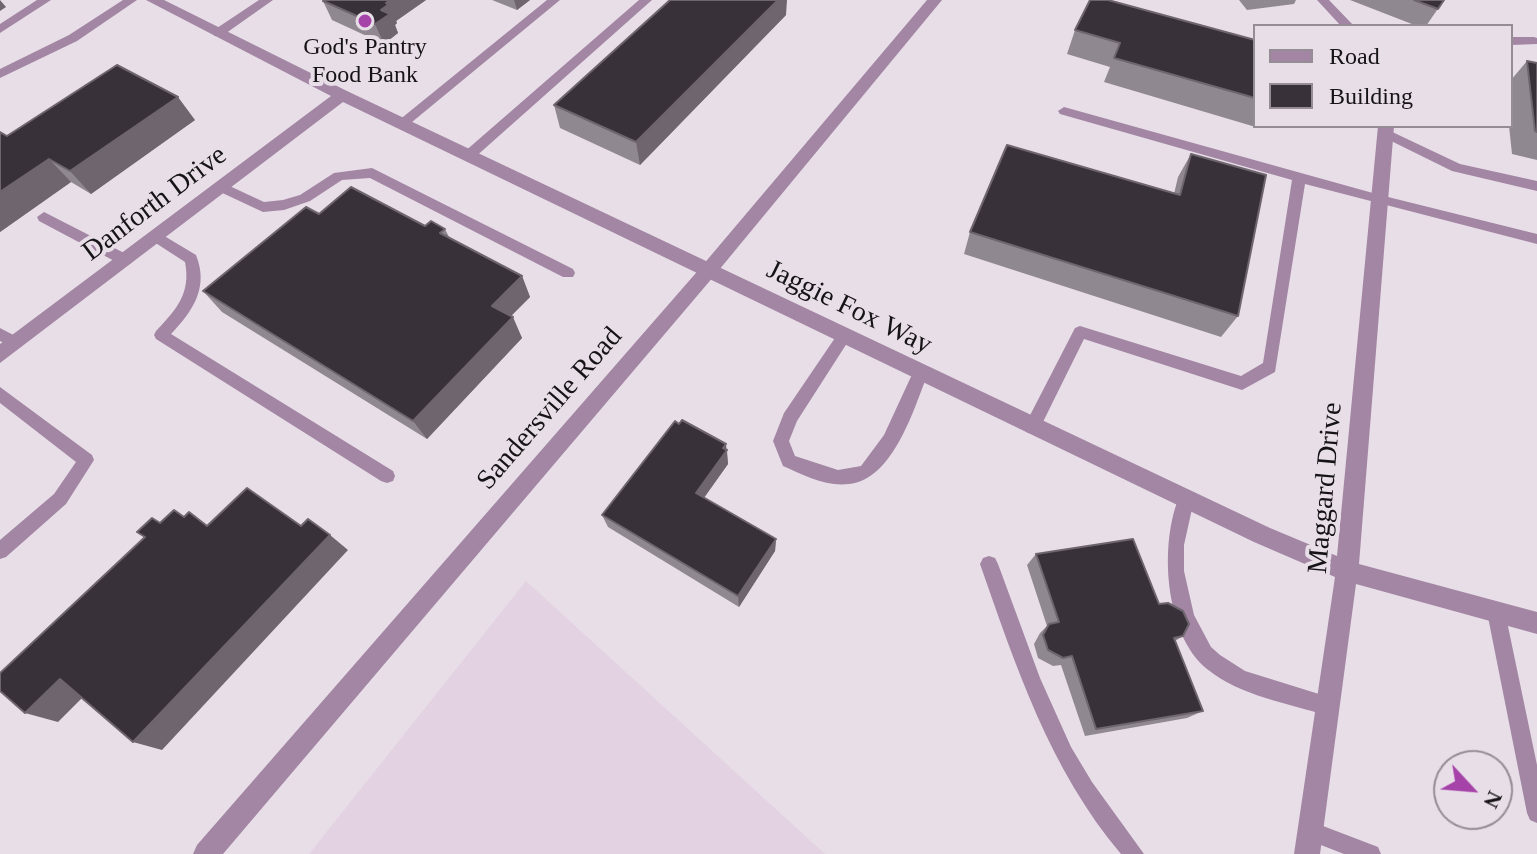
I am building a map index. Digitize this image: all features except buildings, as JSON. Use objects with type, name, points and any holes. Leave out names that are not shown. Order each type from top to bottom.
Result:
[{"type":"street","name":"Jaggie Fox Way","points":[[153,0],[468,156],[1186,500],[1347,571],[1537,623]]},
{"type":"street","name":"Sandersville Road","points":[[206,854],[708,271],[935,0]]},
{"type":"street","name":"Danforth Drive","points":[[0,355],[8,338],[125,260],[342,95]]},
{"type":"street","name":"Maggard Drive","points":[[1307,854],[1347,571],[1386,130]]},
{"type":"lane","points":[[0,29],[45,0]]},
{"type":"lane","points":[[0,74],[73,38],[131,0]]},
{"type":"lane","points":[[218,33],[267,0]]},
{"type":"lane","points":[[402,124],[554,0]]},
{"type":"lane","points":[[468,156],[646,0]]},
{"type":"lane","points":[[1323,0],[1346,24]]},
{"type":"lane","points":[[1513,41],[1534,41]]},
{"type":"lane","points":[[1064,111],[1380,200],[1537,239]]},
{"type":"lane","points":[[1386,130],[1457,168],[1537,186]]},
{"type":"lane","points":[[221,187],[263,207],[284,205],[305,198],[339,176],[372,173],[568,273]]},
{"type":"lane","points":[[1032,427],[1080,332],[1242,383],[1270,367],[1299,177]]},
{"type":"lane","points":[[44,217],[125,260]]},
{"type":"lane","points":[[156,236],[191,259],[197,278],[188,306],[161,335],[387,476]]},
{"type":"lane","points":[[844,336],[790,418],[781,441],[789,461],[819,474],[845,477],[867,471],[897,429],[920,373]]},
{"type":"lane","points":[[0,394],[86,460],[60,499],[0,551]]},
{"type":"lane","points":[[1186,500],[1174,558],[1179,592],[1194,637],[1211,661],[1241,677],[1328,706]]},
{"type":"lane","points":[[989,564],[1039,703],[1069,766],[1105,823],[1134,854]]},
{"type":"lane","points":[[1496,612],[1537,813]]},
{"type":"lane","points":[[1310,831],[1371,854]]},
{"type":"shaded area","points":[[526,581],[825,854],[309,854]]},
{"type":"place","name":"God's Pantry Food Bank","points":[[365,21]]}]
